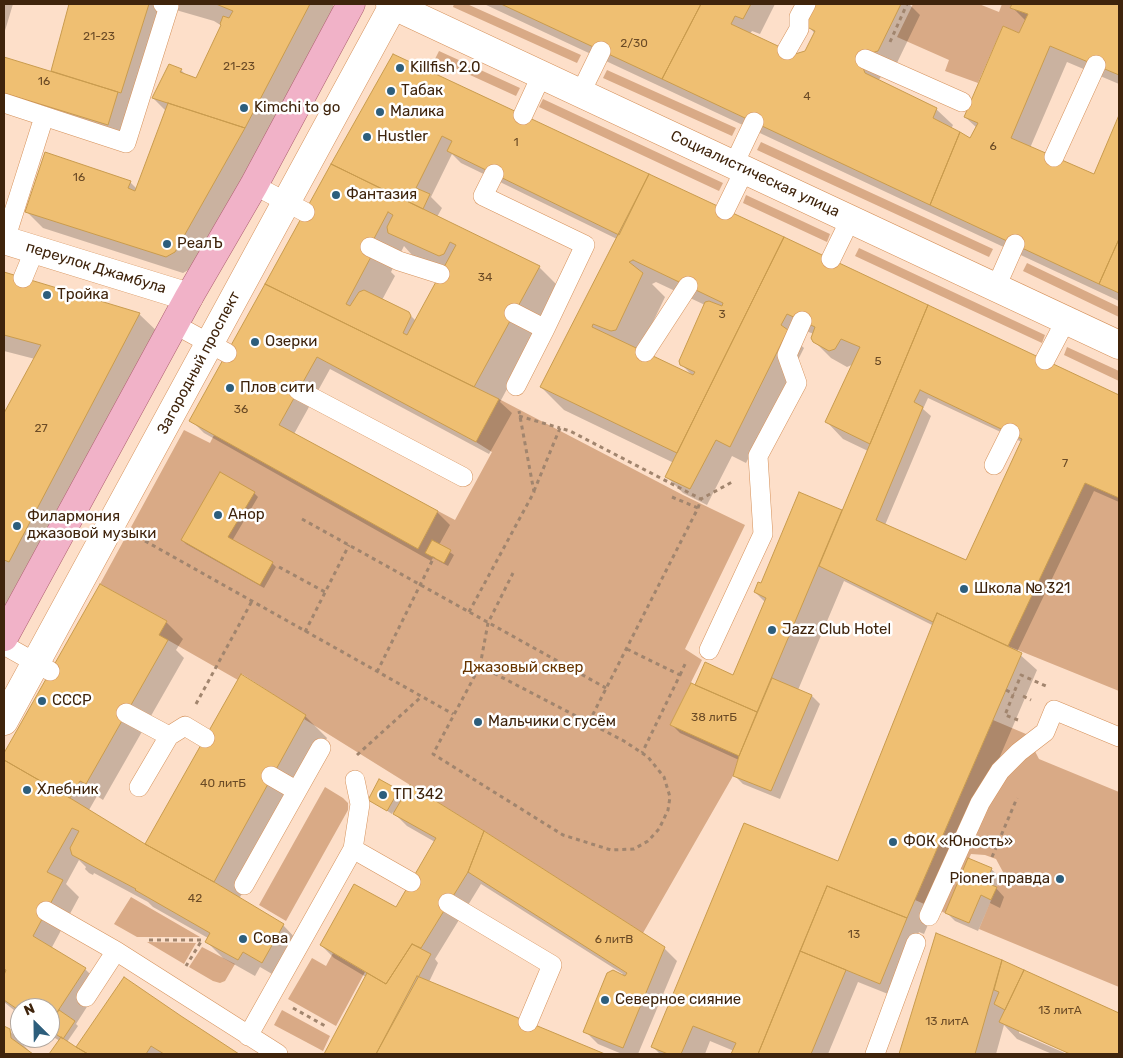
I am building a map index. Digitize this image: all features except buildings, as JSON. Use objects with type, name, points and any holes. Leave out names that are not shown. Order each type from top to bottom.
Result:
[{"type":"main road","points":[[4,637],[188,297],[254,185],[351,4]]},
{"type":"street","name":"Социалистическая улица","points":[[392,4],[1119,345]]},
{"type":"street","name":"Загородный проспект","points":[[4,721],[43,667],[296,207],[392,4]]},
{"type":"street","name":"переулок Джамбула","points":[[4,240],[188,297]]},
{"type":"lane","points":[[4,103],[126,143],[169,6],[163,4]]},
{"type":"lane","points":[[787,50],[806,32],[799,17],[806,4]]},
{"type":"lane","points":[[581,92],[601,51]]},
{"type":"lane","points":[[872,62],[962,102]]},
{"type":"lane","points":[[1054,157],[1096,65]]},
{"type":"lane","points":[[522,115],[542,74]]},
{"type":"lane","points":[[4,240],[44,117]]},
{"type":"lane","points":[[726,210],[754,122]]},
{"type":"lane","points":[[494,174],[483,196],[585,246],[516,386]]},
{"type":"lane","points":[[254,185],[296,207]]},
{"type":"lane","points":[[831,259],[851,218]]},
{"type":"lane","points":[[996,287],[1015,244]]},
{"type":"lane","points":[[370,247],[399,261],[440,274]]},
{"type":"lane","points":[[23,278],[35,249]]},
{"type":"lane","points":[[645,352],[688,286]]},
{"type":"lane","points":[[514,313],[544,329]]},
{"type":"lane","points":[[1045,360],[1066,320]]},
{"type":"lane","points":[[709,650],[763,534],[758,456],[797,383],[787,355],[802,321]]},
{"type":"lane","points":[[174,324],[218,348]]},
{"type":"lane","points":[[298,390],[463,477]]},
{"type":"lane","points":[[994,465],[1010,432]]},
{"type":"lane","points":[[4,645],[43,667]]},
{"type":"lane","points":[[930,916],[980,803],[1000,771],[1019,752],[1045,732],[1054,710],[1119,737]]},
{"type":"lane","points":[[126,713],[169,736]]},
{"type":"lane","points":[[139,787],[169,736],[185,726],[205,738]]},
{"type":"lane","points":[[244,885],[322,748]]},
{"type":"lane","points":[[271,776],[297,791]]},
{"type":"lane","points":[[248,1036],[353,849],[360,804],[355,780]]},
{"type":"lane","points":[[353,849],[411,882]]},
{"type":"lane","points":[[448,903],[552,965],[528,1022]]},
{"type":"lane","points":[[46,911],[116,951],[278,1054]]},
{"type":"lane","points":[[875,1054],[916,943]]},
{"type":"lane","points":[[86,997],[116,951]]},
{"type":"path","points":[[872,62],[908,4]]},
{"type":"path","points":[[519,409],[534,492]]},
{"type":"path","points":[[520,416],[570,431],[701,499]]},
{"type":"path","points":[[469,612],[534,492],[560,428]]},
{"type":"path","points":[[589,722],[701,499],[735,480],[758,456]]},
{"type":"path","points":[[672,497],[698,508]]},
{"type":"path","points":[[302,519],[606,688]]},
{"type":"path","points":[[136,536],[453,714]]},
{"type":"path","points":[[305,632],[349,545]]},
{"type":"path","points":[[377,672],[434,558]]},
{"type":"path","points":[[278,568],[325,592]]},
{"type":"path","points":[[480,666],[624,740],[648,757],[664,776],[670,797],[668,810],[660,829],[648,841],[634,849],[612,850],[563,835],[433,754],[480,666],[488,622],[513,573]]},
{"type":"path","points":[[185,726],[252,601]]},
{"type":"path","points":[[627,649],[680,675],[642,753]]},
{"type":"path","points":[[1005,715],[1021,675],[1044,685]]},
{"type":"path","points":[[1006,690],[1014,694]]},
{"type":"path","points":[[358,753],[421,697]]},
{"type":"path","points":[[116,951],[142,940],[202,940],[173,988]]},
{"type":"path","points":[[271,996],[327,1027]]},
{"type":"green space","points":[[454,4],[467,4],[581,55],[577,63],[453,7]]},
{"type":"green space","points":[[913,4],[979,4],[999,12],[1002,4],[1012,4],[1010,8],[1028,14],[1019,33],[1003,26],[978,83],[945,71],[949,60],[897,37]]},
{"type":"green space","points":[[439,51],[520,88],[516,96],[435,59]]},
{"type":"green space","points":[[607,70],[736,128],[732,136],[603,78]]},
{"type":"green space","points":[[543,99],[723,183],[719,191],[539,107]]},
{"type":"green space","points":[[761,142],[993,249],[989,257],[757,150]]},
{"type":"green space","points":[[746,195],[830,234],[827,242],[743,203]]},
{"type":"green space","points":[[859,248],[1045,335],[1042,343],[855,256]]},
{"type":"green space","points":[[1027,263],[1119,307],[1119,317],[1023,271]]},
{"type":"green space","points":[[1067,347],[1119,371],[1119,381],[1064,355]]},
{"type":"green space","name":"Джазовый сквер","points":[[499,399],[683,495],[745,525],[685,649],[702,660],[670,725],[739,756],[733,776],[643,933],[304,719],[305,715],[242,674],[238,680],[159,635],[167,621],[100,584],[184,430],[210,443],[214,435],[418,549],[438,511],[455,520],[492,452],[476,442]]},
{"type":"green space","points":[[1085,483],[1119,498],[1119,691],[1008,646]]},
{"type":"green space","name":"Pioner правда","points":[[993,720],[1026,734],[1039,759],[1119,792],[1119,987],[979,929],[1003,872],[996,859],[985,855],[971,854],[945,913],[915,900]]},
{"type":"green space","points":[[325,787],[348,803],[348,810],[286,921],[259,905]]},
{"type":"green space","points":[[131,897],[200,937],[137,937],[114,924]]},
{"type":"green space","points":[[147,942],[196,943],[184,964]]},
{"type":"green space","points":[[202,947],[235,964],[225,981],[220,983],[213,981],[189,967]]},
{"type":"green space","points":[[333,953],[365,972],[336,1026],[288,999],[312,958],[326,966]]},
{"type":"green space","points":[[282,1010],[330,1036],[323,1051],[274,1025]]},
{"type":"place","name":"Killfish 2.0","points":[[400,68]]},
{"type":"place","name":"Табак","points":[[391,91]]},
{"type":"place","name":"Kimchi to go","points":[[244,108]]},
{"type":"place","name":"Малика","points":[[380,112]]},
{"type":"place","name":"Hustler","points":[[367,137]]},
{"type":"place","name":"Фантазия","points":[[336,195]]},
{"type":"place","name":"РеалЪ","points":[[167,244]]},
{"type":"place","name":"Тройка","points":[[47,295]]},
{"type":"place","name":"Озерки","points":[[255,342]]},
{"type":"place","name":"Плов сити","points":[[230,388]]},
{"type":"place","name":"Анор","points":[[218,515]]},
{"type":"place","name":"Филармония джазовой музыки","points":[[17,526]]},
{"type":"place","name":"Школа № 321","points":[[964,589]]},
{"type":"place","name":"Jazz Club Hotel","points":[[772,630]]},
{"type":"place","name":"СССР","points":[[42,701]]},
{"type":"place","name":"Мальчики с гусём","points":[[478,722]]},
{"type":"place","name":"Хлебник","points":[[27,790]]},
{"type":"place","name":"ТП 342","points":[[383,795]]},
{"type":"place","name":"ФОК «Юность»","points":[[893,842]]},
{"type":"place","name":"Pioner правда","points":[[1060,879]]},
{"type":"place","name":"Сова","points":[[243,939]]},
{"type":"place","name":"Северное сияние","points":[[605,1000]]}]
